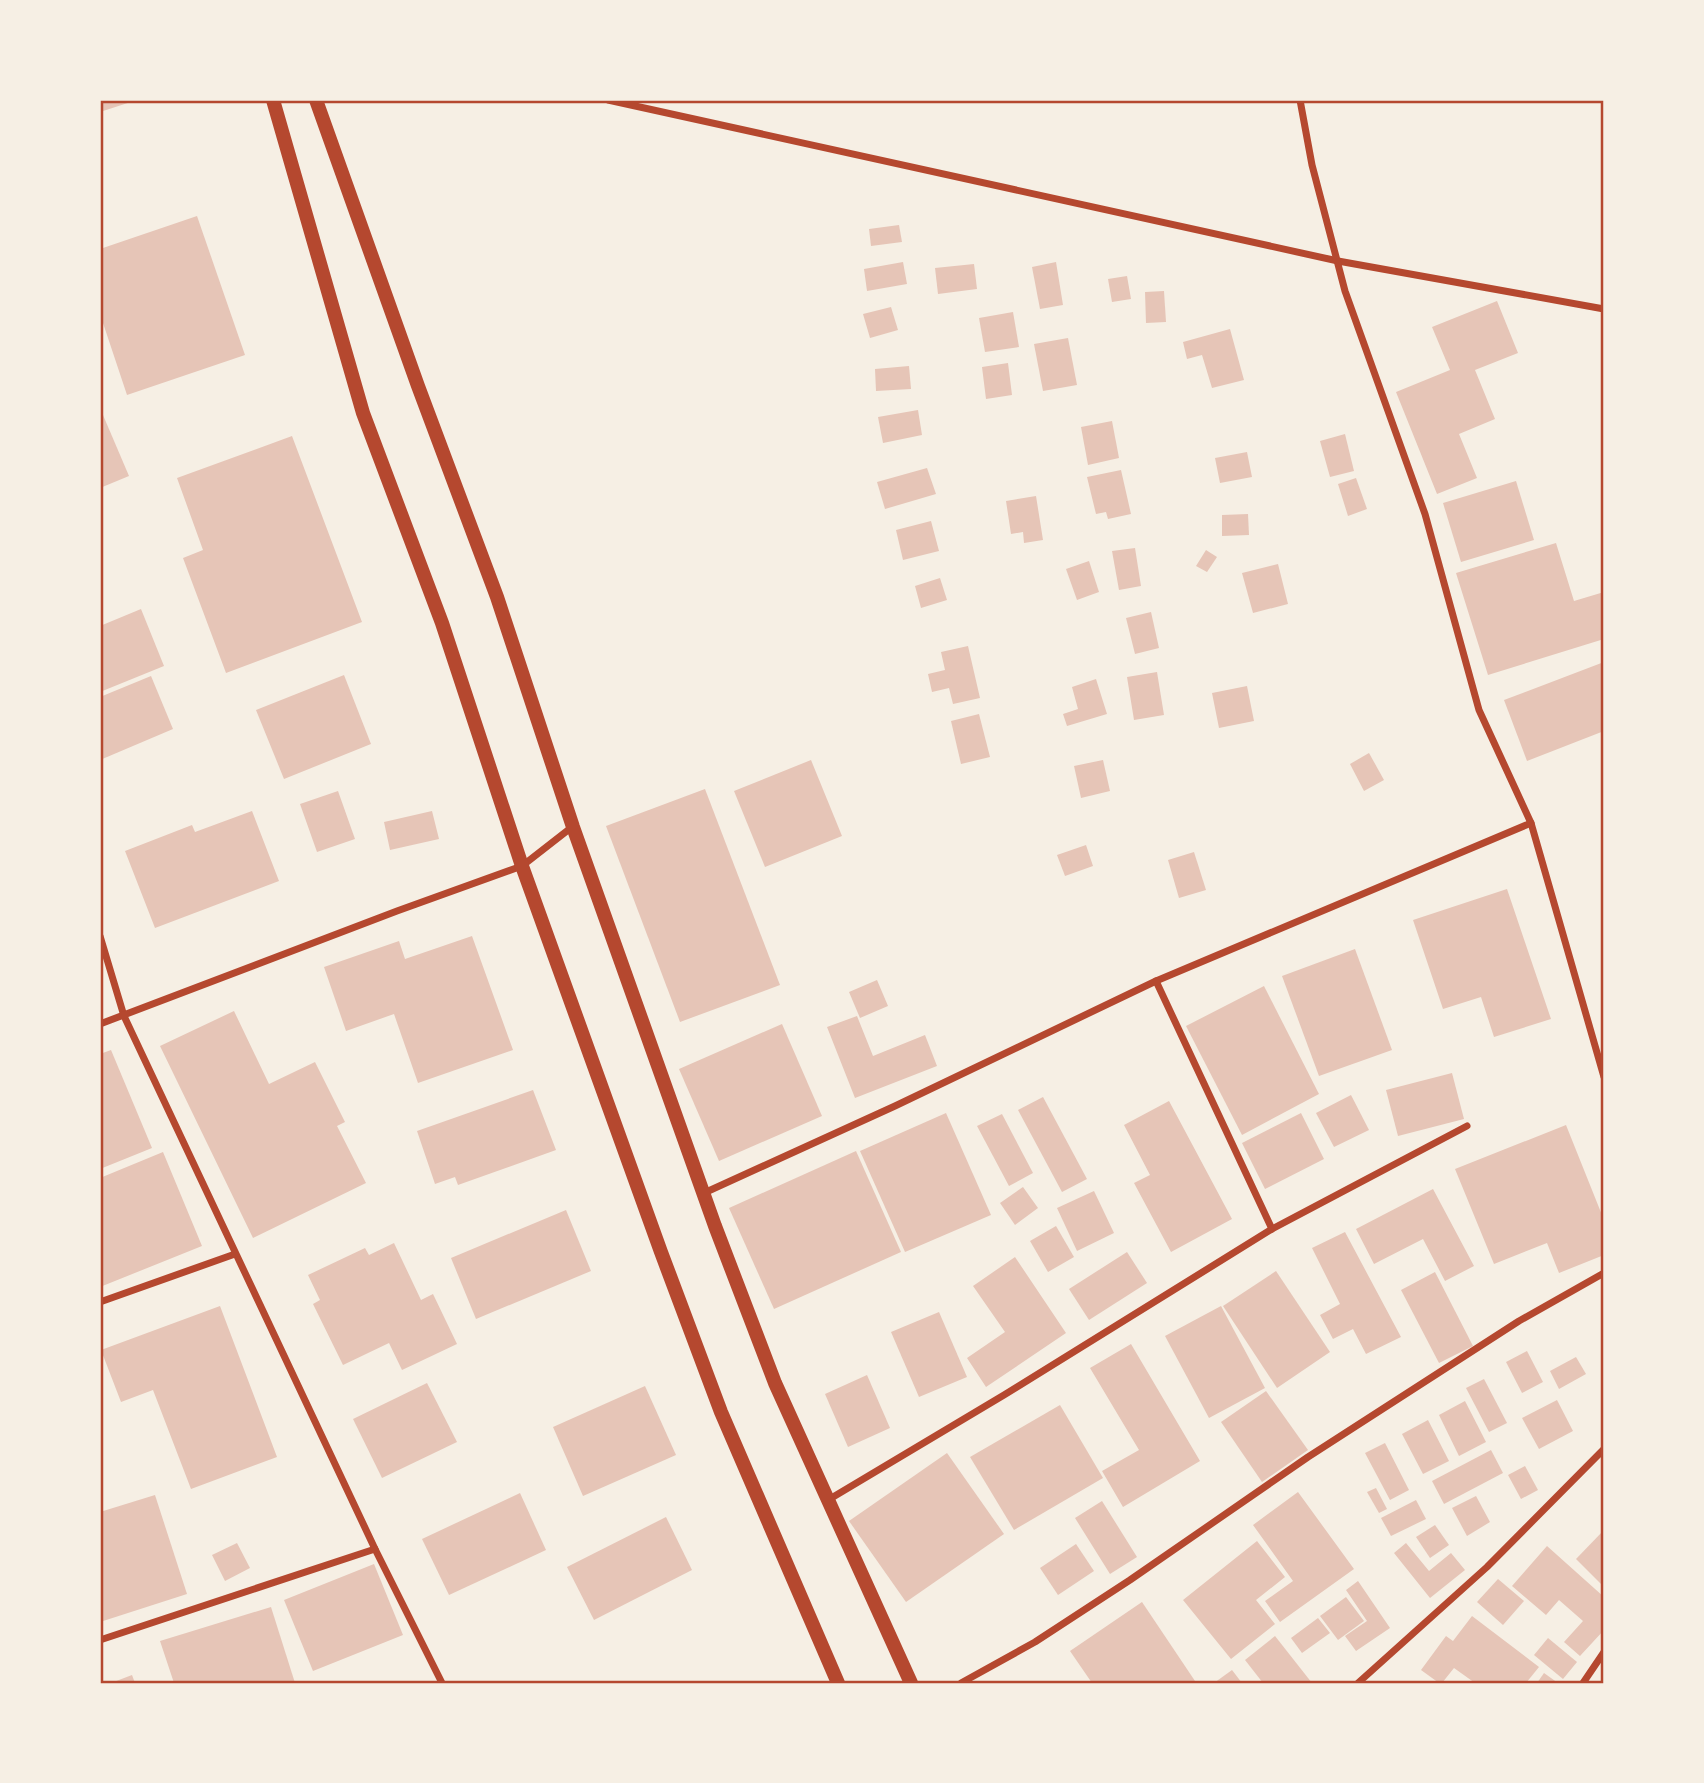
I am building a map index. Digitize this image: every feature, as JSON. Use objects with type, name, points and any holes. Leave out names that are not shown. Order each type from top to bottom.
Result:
[{"type":"main road","points":[[273,100],[363,413],[442,623],[522,866],[721,1412],[838,1683]]},
{"type":"main road","points":[[316,100],[497,597],[573,827],[775,1383],[911,1683]]},
{"type":"street","points":[[608,100],[1338,261],[1604,309]]},
{"type":"street","points":[[1300,100],[1312,165],[1345,291],[1425,514],[1479,710],[1531,823],[1604,1077]]},
{"type":"street","points":[[704,1193],[895,1106],[1156,981],[1531,823]]},
{"type":"street","points":[[100,1024],[522,866],[573,827]]},
{"type":"street","points":[[100,936],[124,1016],[375,1549],[442,1683]]},
{"type":"street","points":[[1156,981],[1272,1229]]},
{"type":"street","points":[[828,1500],[1272,1229],[1467,1126]]},
{"type":"street","points":[[100,1302],[235,1254]]},
{"type":"street","points":[[961,1683],[1035,1642],[1120,1587],[1308,1457],[1519,1321],[1604,1273]]},
{"type":"street","points":[[1358,1683],[1487,1567],[1604,1449]]},
{"type":"street","points":[[100,1640],[375,1549]]},
{"type":"street","points":[[1583,1683],[1604,1652]]},
{"type":"building","points":[[100,100],[137,100],[100,112]]},
{"type":"building","points":[[197,216],[245,355],[127,395],[100,314],[100,249]]},
{"type":"building","points":[[899,225],[902,242],[871,246],[869,229]]},
{"type":"building","points":[[903,262],[907,284],[867,291],[864,269]]},
{"type":"building","points":[[1056,262],[1063,305],[1040,309],[1032,267]]},
{"type":"building","points":[[974,264],[977,289],[938,294],[935,268]]},
{"type":"building","points":[[1127,276],[1131,299],[1112,302],[1108,279]]},
{"type":"building","points":[[1164,291],[1166,322],[1146,323],[1145,292]]},
{"type":"building","points":[[1497,301],[1518,353],[1475,370],[1495,419],[1459,434],[1477,478],[1437,494],[1396,392],[1450,370],[1432,327]]},
{"type":"building","points":[[891,307],[898,330],[870,338],[863,314]]},
{"type":"building","points":[[1013,312],[1019,347],[985,352],[979,318]]},
{"type":"building","points":[[1230,329],[1244,380],[1212,388],[1202,355],[1187,359],[1183,342]]},
{"type":"building","points":[[1068,338],[1077,385],[1043,391],[1034,344]]},
{"type":"building","points":[[1008,363],[1012,395],[986,399],[982,367]]},
{"type":"building","points":[[909,366],[911,389],[876,391],[875,369]]},
{"type":"building","points":[[100,408],[129,476],[100,488]]},
{"type":"building","points":[[918,410],[922,435],[883,443],[878,417]]},
{"type":"building","points":[[1112,421],[1119,458],[1088,465],[1081,427]]},
{"type":"building","points":[[1345,434],[1354,471],[1330,477],[1320,441]]},
{"type":"building","points":[[292,436],[362,622],[226,673],[183,558],[203,550],[177,478]]},
{"type":"building","points":[[1247,452],[1252,477],[1220,483],[1215,458]]},
{"type":"building","points":[[927,468],[936,494],[885,509],[877,482]]},
{"type":"building","points":[[1121,470],[1131,514],[1108,519],[1106,512],[1096,514],[1087,477]]},
{"type":"building","points":[[1356,478],[1367,509],[1348,516],[1338,484]]},
{"type":"building","points":[[1516,481],[1534,540],[1461,562],[1443,503]]},
{"type":"building","points":[[1036,496],[1043,540],[1024,543],[1023,532],[1011,534],[1006,501]]},
{"type":"building","points":[[1248,514],[1249,535],[1222,536],[1222,515]]},
{"type":"building","points":[[931,521],[939,551],[903,560],[896,530]]},
{"type":"building","points":[[1556,543],[1574,601],[1604,592],[1604,639],[1488,675],[1456,573]]},
{"type":"building","points":[[1135,548],[1141,586],[1119,590],[1112,551]]},
{"type":"building","points":[[1206,550],[1217,557],[1207,572],[1196,566]]},
{"type":"building","points":[[1089,561],[1099,592],[1077,600],[1066,569]]},
{"type":"building","points":[[1278,564],[1288,604],[1253,613],[1242,573]]},
{"type":"building","points":[[940,578],[947,600],[921,608],[915,586]]},
{"type":"building","points":[[141,609],[164,666],[100,692],[100,626]]},
{"type":"building","points":[[1151,612],[1159,648],[1135,654],[1126,618]]},
{"type":"building","points":[[968,646],[980,698],[953,704],[949,688],[932,692],[928,674],[945,670],[941,652]]},
{"type":"building","points":[[1604,662],[1604,731],[1527,761],[1504,700]]},
{"type":"building","points":[[1157,672],[1164,715],[1134,720],[1127,677]]},
{"type":"building","points":[[344,675],[371,744],[284,779],[256,710]]},
{"type":"building","points":[[151,676],[173,729],[100,760],[100,697]]},
{"type":"building","points":[[1096,679],[1107,714],[1067,726],[1063,714],[1078,709],[1072,687]]},
{"type":"building","points":[[1247,686],[1254,721],[1219,728],[1212,693]]},
{"type":"building","points":[[979,714],[990,757],[961,764],[951,721]]},
{"type":"building","points":[[1369,753],[1384,780],[1364,791],[1350,764]]},
{"type":"building","points":[[811,760],[842,836],[765,867],[734,791]]},
{"type":"building","points":[[1103,760],[1110,791],[1081,798],[1074,766]]},
{"type":"building","points":[[705,789],[780,985],[680,1022],[606,826]]},
{"type":"building","points":[[338,791],[355,839],[317,852],[300,804]]},
{"type":"building","points":[[252,811],[279,881],[155,928],[125,851],[192,825],[195,832]]},
{"type":"building","points":[[432,811],[439,839],[390,850],[384,822]]},
{"type":"building","points":[[1086,845],[1093,866],[1065,876],[1057,855]]},
{"type":"building","points":[[1194,852],[1206,890],[1179,898],[1168,860]]},
{"type":"building","points":[[1507,889],[1551,1019],[1494,1037],[1481,997],[1443,1009],[1413,920]]},
{"type":"building","points":[[472,936],[513,1050],[418,1083],[394,1014],[346,1031],[324,967],[399,941],[405,959]]},
{"type":"building","points":[[1355,949],[1392,1050],[1319,1076],[1282,976]]},
{"type":"building","points":[[877,980],[888,1006],[860,1018],[849,992]]},
{"type":"building","points":[[1264,986],[1319,1094],[1242,1135],[1186,1026]]},
{"type":"building","points":[[234,1011],[269,1084],[315,1062],[345,1122],[337,1126],[366,1183],[253,1238],[160,1046]]},
{"type":"building","points":[[857,1016],[873,1056],[925,1035],[937,1066],[855,1098],[827,1027]]},
{"type":"building","points":[[782,1024],[822,1116],[719,1161],[679,1069]]},
{"type":"building","points":[[111,1050],[152,1148],[100,1169],[100,1054]]},
{"type":"building","points":[[1452,1073],[1464,1119],[1398,1136],[1386,1090]]},
{"type":"building","points":[[533,1090],[556,1150],[458,1185],[455,1177],[435,1184],[417,1131]]},
{"type":"building","points":[[1351,1095],[1369,1130],[1334,1147],[1316,1113]]},
{"type":"building","points":[[1043,1097],[1087,1179],[1062,1192],[1018,1110]]},
{"type":"building","points":[[1169,1101],[1232,1219],[1171,1252],[1134,1183],[1150,1175],[1124,1125]]},
{"type":"building","points":[[946,1113],[991,1215],[905,1252],[860,1151]]},
{"type":"building","points":[[1301,1113],[1324,1159],[1265,1189],[1242,1143]]},
{"type":"building","points":[[1002,1114],[1033,1173],[1009,1186],[977,1126]]},
{"type":"building","points":[[1566,1125],[1604,1220],[1604,1255],[1559,1273],[1547,1243],[1494,1264],[1455,1169]]},
{"type":"building","points":[[856,1151],[901,1252],[774,1309],[729,1208]]},
{"type":"building","points":[[163,1152],[202,1246],[100,1287],[100,1190],[103,1188],[100,1178]]},
{"type":"building","points":[[1023,1187],[1038,1208],[1015,1225],[1000,1203]]},
{"type":"building","points":[[1433,1189],[1474,1266],[1445,1281],[1423,1239],[1374,1264],[1356,1229]]},
{"type":"building","points":[[1094,1191],[1114,1233],[1077,1251],[1057,1208]]},
{"type":"building","points":[[566,1210],[591,1271],[476,1319],[451,1258]]},
{"type":"building","points":[[1056,1226],[1074,1257],[1048,1272],[1030,1241]]},
{"type":"building","points":[[1345,1232],[1401,1337],[1366,1354],[1353,1329],[1333,1339],[1320,1315],[1340,1304],[1312,1248]]},
{"type":"building","points":[[394,1243],[421,1300],[433,1294],[457,1344],[402,1370],[389,1343],[343,1365],[313,1304],[320,1300],[308,1275],[365,1248],[369,1255]]},
{"type":"building","points":[[1127,1252],[1147,1283],[1089,1320],[1069,1289]]},
{"type":"building","points":[[1015,1257],[1066,1333],[986,1387],[967,1358],[1005,1332],[973,1286]]},
{"type":"building","points":[[1276,1271],[1330,1352],[1277,1388],[1223,1306]]},
{"type":"building","points":[[1435,1272],[1473,1346],[1439,1363],[1401,1290]]},
{"type":"building","points":[[220,1306],[277,1457],[191,1489],[153,1390],[121,1402],[101,1350]]},
{"type":"building","points":[[1221,1306],[1265,1388],[1209,1418],[1165,1336]]},
{"type":"building","points":[[939,1312],[967,1377],[919,1397],[891,1332]]},
{"type":"building","points":[[1131,1344],[1200,1461],[1123,1507],[1102,1471],[1139,1450],[1090,1368]]},
{"type":"building","points":[[1527,1351],[1543,1382],[1522,1393],[1506,1362]]},
{"type":"building","points":[[1576,1357],[1586,1374],[1559,1389],[1550,1371]]},
{"type":"building","points":[[867,1375],[890,1428],[848,1447],[825,1394]]},
{"type":"building","points":[[1484,1379],[1507,1423],[1489,1432],[1466,1388]]},
{"type":"building","points":[[427,1383],[457,1442],[382,1478],[353,1419]]},
{"type":"building","points":[[645,1386],[676,1455],[583,1496],[553,1427]]},
{"type":"building","points":[[1266,1391],[1308,1450],[1262,1482],[1221,1422]]},
{"type":"building","points":[[1557,1400],[1573,1431],[1539,1449],[1522,1418]]},
{"type":"building","points":[[1465,1401],[1486,1442],[1459,1456],[1439,1415]]},
{"type":"building","points":[[1060,1405],[1103,1478],[1014,1530],[970,1457]]},
{"type":"building","points":[[1428,1420],[1449,1461],[1423,1474],[1402,1434]]},
{"type":"building","points":[[1385,1443],[1409,1490],[1390,1500],[1365,1453]]},
{"type":"building","points":[[1491,1450],[1503,1473],[1444,1504],[1432,1481]]},
{"type":"building","points":[[947,1453],[1004,1534],[906,1602],[849,1521]]},
{"type":"building","points":[[1525,1466],[1538,1490],[1521,1499],[1508,1475]]},
{"type":"building","points":[[1376,1488],[1387,1509],[1379,1513],[1367,1492]]},
{"type":"building","points":[[1298,1492],[1354,1569],[1280,1622],[1265,1601],[1293,1581],[1253,1525]]},
{"type":"building","points":[[520,1493],[546,1550],[449,1595],[422,1539]]},
{"type":"building","points":[[155,1495],[187,1594],[100,1622],[100,1512]]},
{"type":"building","points":[[1476,1496],[1490,1522],[1467,1536],[1452,1508]]},
{"type":"building","points":[[1416,1500],[1426,1519],[1391,1536],[1381,1518]]},
{"type":"building","points":[[1102,1501],[1137,1557],[1110,1574],[1075,1518]]},
{"type":"building","points":[[666,1517],[692,1570],[594,1620],[567,1567]]},
{"type":"building","points":[[1435,1525],[1449,1545],[1430,1558],[1416,1537]]},
{"type":"building","points":[[1604,1530],[1604,1587],[1576,1559]]},
{"type":"building","points":[[1257,1541],[1285,1577],[1256,1600],[1275,1624],[1231,1659],[1183,1600]]},
{"type":"building","points":[[237,1543],[250,1568],[225,1581],[212,1555]]},
{"type":"building","points":[[1406,1543],[1429,1571],[1451,1553],[1465,1570],[1430,1598],[1394,1553]]},
{"type":"building","points":[[1076,1544],[1094,1571],[1058,1595],[1040,1568]]},
{"type":"building","points":[[1547,1546],[1604,1597],[1604,1630],[1580,1656],[1564,1642],[1583,1621],[1559,1600],[1546,1615],[1512,1586]]},
{"type":"building","points":[[374,1564],[403,1635],[313,1671],[284,1600]]},
{"type":"building","points":[[1498,1579],[1524,1601],[1503,1625],[1477,1602]]},
{"type":"building","points":[[1358,1581],[1390,1628],[1356,1651],[1345,1636],[1367,1621],[1346,1590]]},
{"type":"building","points":[[1346,1597],[1364,1621],[1338,1640],[1320,1616]]},
{"type":"building","points":[[1142,1602],[1195,1681],[1092,1683],[1070,1651]]},
{"type":"building","points":[[271,1607],[295,1683],[174,1683],[160,1641]]},
{"type":"building","points":[[1472,1616],[1539,1667],[1526,1683],[1475,1683],[1454,1668],[1442,1683],[1439,1683],[1421,1670],[1446,1636],[1453,1641]]},
{"type":"building","points":[[1318,1618],[1330,1633],[1302,1653],[1291,1638]]},
{"type":"building","points":[[1275,1636],[1312,1683],[1263,1683],[1245,1660]]},
{"type":"building","points":[[1548,1638],[1577,1662],[1563,1679],[1534,1655]]},
{"type":"building","points":[[1232,1670],[1242,1683],[1214,1683]]},
{"type":"building","points":[[1544,1673],[1558,1683],[1537,1683]]},
{"type":"building","points":[[132,1675],[135,1683],[111,1683]]}]
